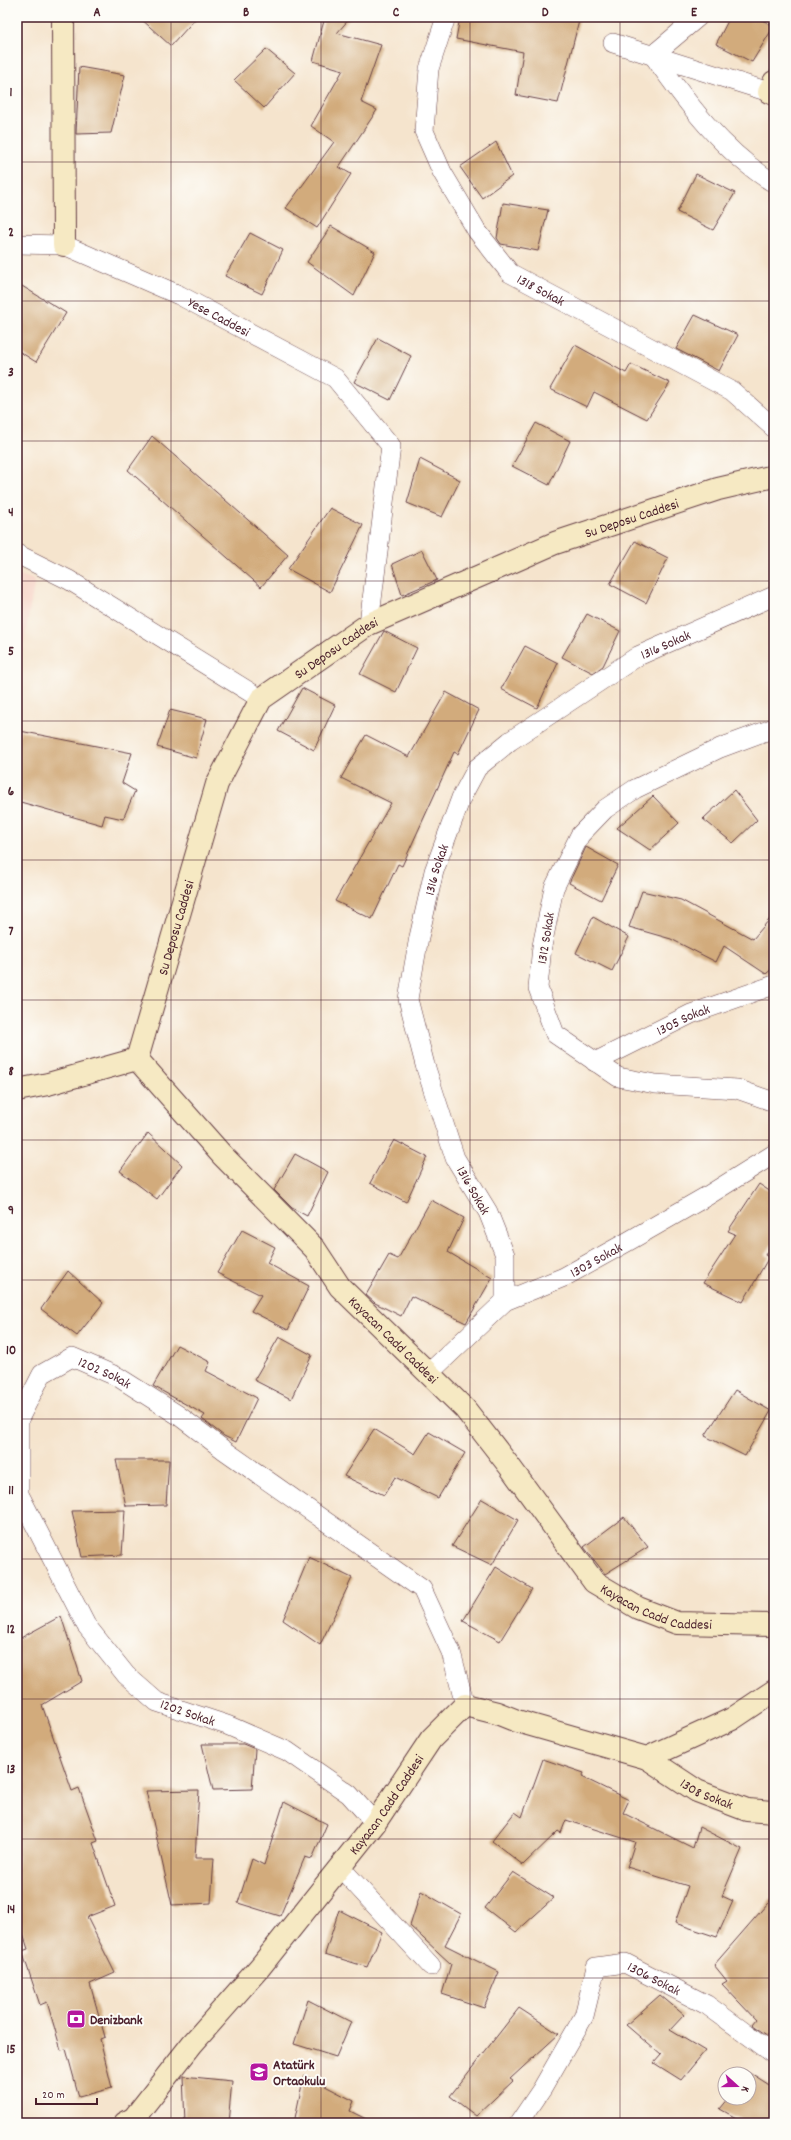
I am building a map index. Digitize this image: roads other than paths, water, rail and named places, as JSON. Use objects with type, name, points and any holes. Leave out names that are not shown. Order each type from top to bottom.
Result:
[{"type":"street","points":[[17,244],[64,244],[63,17]]},
{"type":"street","name":"1318 Sokak","points":[[446,17],[429,70],[424,131],[442,172],[477,231],[510,273],[732,391],[774,428]]},
{"type":"street","points":[[653,55],[698,17]]},
{"type":"street","points":[[613,43],[772,89]]},
{"type":"street","points":[[653,55],[668,77],[727,148],[774,183]]},
{"type":"street","name":"Yese Caddesi","points":[[64,244],[179,295],[335,378],[391,446],[369,624]]},
{"type":"street","name":"Su Deposu Caddesi","points":[[137,1059],[217,784],[261,699],[369,624],[556,543],[718,489],[774,476]]},
{"type":"street","points":[[17,554],[69,580],[261,699]]},
{"type":"street","name":"1316 Sokak","points":[[505,1301],[505,1255],[488,1212],[455,1158],[425,1065],[408,999],[419,937],[434,871],[461,798],[477,768],[510,741],[638,656],[774,596]]},
{"type":"street","name":"1312 Sokak","points":[[774,728],[720,748],[635,789],[605,809],[580,835],[554,888],[542,946],[538,988],[555,1034],[618,1077],[655,1084],[737,1089],[774,1102]]},
{"type":"street","name":"1305 Sokak","points":[[595,1062],[691,1014],[774,985]]},
{"type":"street","points":[[17,1090],[48,1084],[137,1059]]},
{"type":"street","name":"Kayacan Cadd Caddesi","points":[[137,1059],[222,1155],[315,1249],[340,1288],[465,1409],[510,1467],[594,1582],[638,1608],[677,1623],[774,1625]]},
{"type":"street","name":"1303 Sokak","points":[[428,1374],[505,1301],[564,1277],[708,1196],[774,1154]]},
{"type":"street","name":"1202 Sokak","points":[[375,1823],[349,1794],[287,1751],[227,1725],[157,1702],[126,1675],[86,1625],[19,1494],[19,1418],[42,1374],[72,1357],[118,1377],[178,1415],[268,1482],[422,1589],[451,1652],[465,1705]]},
{"type":"street","points":[[465,1705],[497,1713],[517,1721],[647,1758],[732,1719],[774,1691]]},
{"type":"street","name":"Kayacan Cadd Caddesi","points":[[134,2121],[192,2044],[260,1967],[375,1823],[431,1739],[465,1705]]},
{"type":"street","name":"1308 Sokak","points":[[647,1758],[697,1791],[748,1810],[774,1812]]},
{"type":"street","points":[[340,1867],[431,1966]]},
{"type":"street","name":"1306 Sokak","points":[[519,2123],[542,2089],[584,2016],[596,1967],[625,1963],[707,2005],[774,2054]]},
{"type":"place","name":"Denizbank","points":[[76,2019]]},
{"type":"place","name":"Atatürk Ortaokulu","points":[[259,2072]]}]
